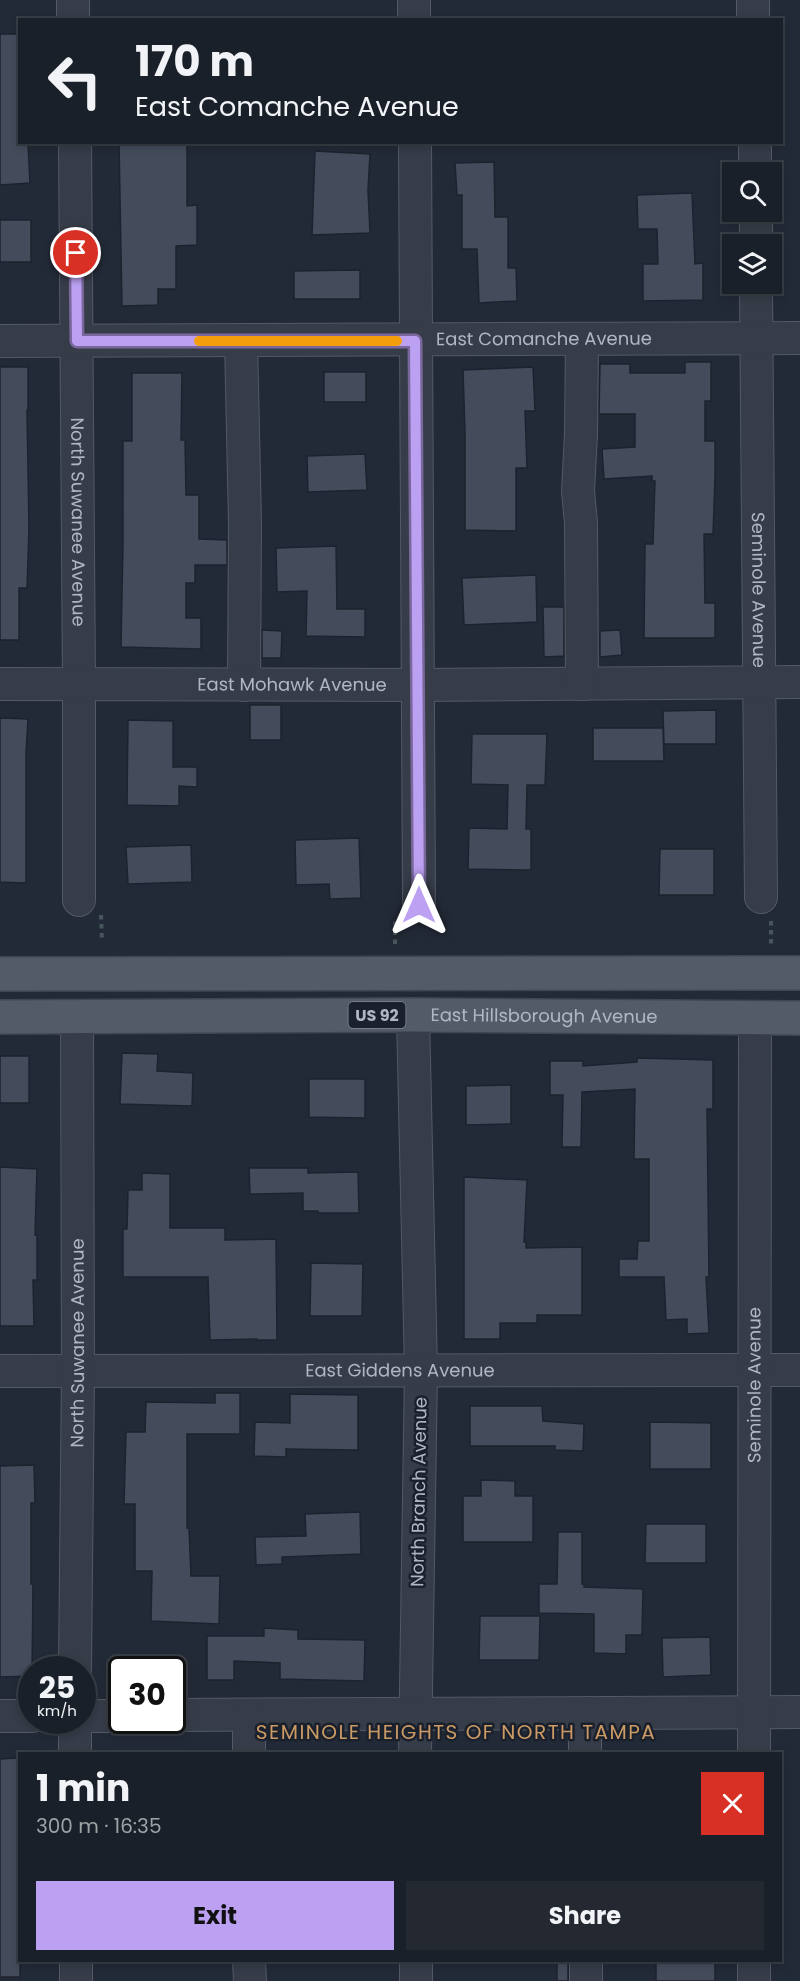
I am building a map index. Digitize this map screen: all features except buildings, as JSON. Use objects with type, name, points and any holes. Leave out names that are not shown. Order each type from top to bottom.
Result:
[{"type":"main road","points":[[0,974],[800,973]]},
{"type":"main road","name":"East Hillsborough Avenue","points":[[0,1017],[413,1015],[800,1018]]},
{"type":"street","points":[[73,0],[73,18]]},
{"type":"street","points":[[414,0],[414,18]]},
{"type":"street","points":[[753,0],[753,18]]},
{"type":"street","name":"North Suwanee Avenue","points":[[75,144],[79,900]]},
{"type":"street","points":[[415,144],[419,905]]},
{"type":"street","points":[[755,144],[755,162]]},
{"type":"street","name":"Seminole Avenue","points":[[756,294],[761,897]]},
{"type":"street","name":"East Comanche Avenue","points":[[0,341],[800,338]]},
{"type":"street","points":[[582,339],[578,491],[581,523],[582,684]]},
{"type":"street","points":[[241,341],[245,523],[244,685]]},
{"type":"street","name":"East Mohawk Avenue","points":[[0,684],[418,685],[800,682]]},
{"type":"street","name":"North Branch Avenue","points":[[413,1015],[421,1370],[415,1752]]},
{"type":"street","name":"North Suwanee Avenue","points":[[75,1656],[78,1372],[77,1016]]},
{"type":"street","name":"Seminole Avenue","points":[[754,1752],[755,1018]]},
{"type":"street","name":"East Giddens Avenue","points":[[0,1371],[800,1370]]},
{"type":"street","points":[[186,1715],[800,1712]]},
{"type":"street","points":[[585,1713],[585,1752]]},
{"type":"street","points":[[249,1715],[249,1752]]},
{"type":"street","points":[[0,1716],[18,1716]]},
{"type":"street","points":[[75,1734],[75,1752]]},
{"type":"street","points":[[76,1962],[76,1981]]},
{"type":"street","points":[[249,1962],[250,1981]]},
{"type":"street","points":[[416,1962],[416,1981]]},
{"type":"street","points":[[586,1962],[586,1981]]},
{"type":"street","points":[[754,1962],[754,1981]]},
{"type":"slow traffic","points":[[199,341],[397,341]]},
{"type":"district","name":"SEMINOLE HEIGHTS OF NORTH TAMPA","points":[[456,1732]]},
{"type":"route","points":[[76,253],[77,341],[415,341],[419,905]]}]
